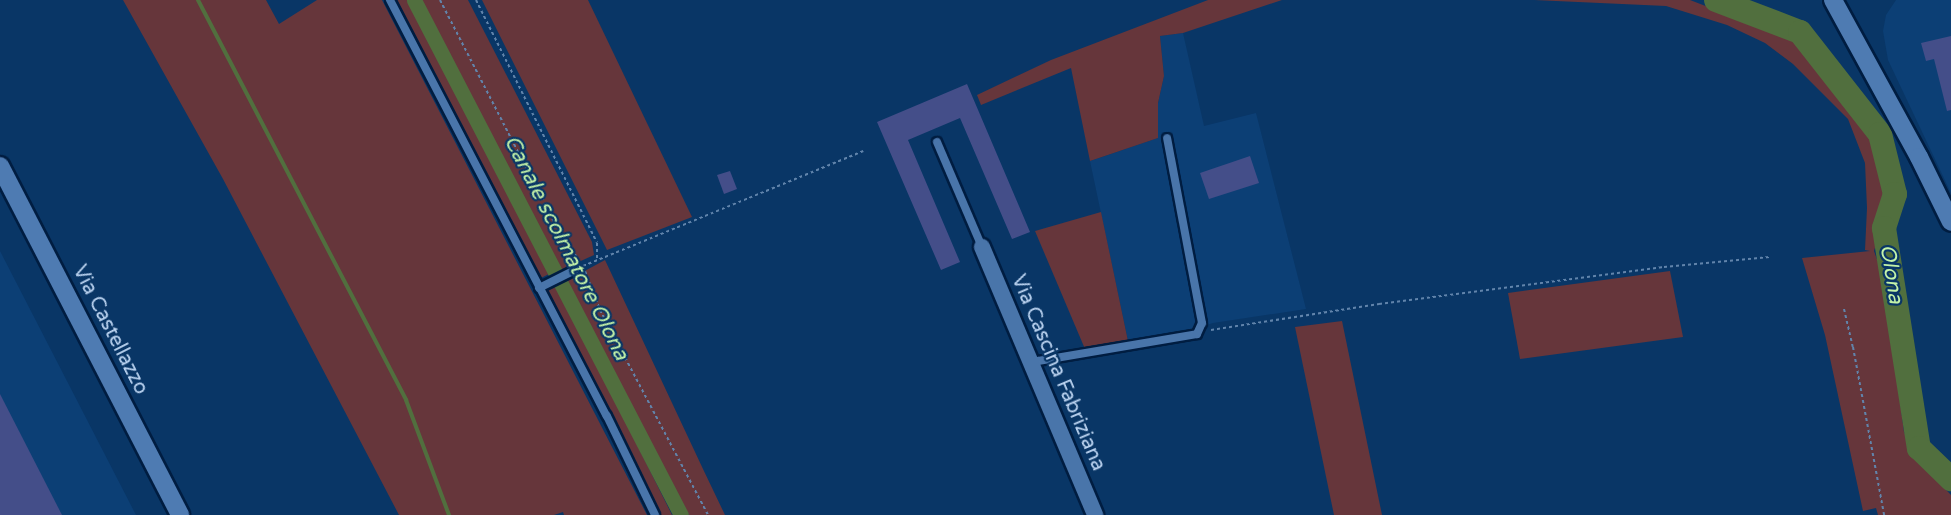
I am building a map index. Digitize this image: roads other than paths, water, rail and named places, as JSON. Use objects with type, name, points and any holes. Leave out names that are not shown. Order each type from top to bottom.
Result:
[{"type":"street","points":[[1833,0],[1919,157],[1951,222]]},
{"type":"street","name":"Via Castellazzo","points":[[0,166],[180,515]]},
{"type":"street","name":"Via Cascina Fabriziana","points":[[982,247],[1095,515]]},
{"type":"lane","points":[[390,0],[607,416],[655,515]]},
{"type":"lane","points":[[1030,365],[1038,361],[1197,334],[1202,323],[1167,138]]},
{"type":"lane","points":[[937,142],[982,247]]},
{"type":"lane","points":[[539,287],[579,268]]},
{"type":"waterway","points":[[198,0],[406,400],[449,515]]},
{"type":"waterway","name":"Canale scolmatore Olona","points":[[414,0],[681,515]]},
{"type":"waterway","name":"Olona","points":[[1716,0],[1800,32],[1880,134],[1895,194],[1884,228],[1919,448],[1951,479]]}]
